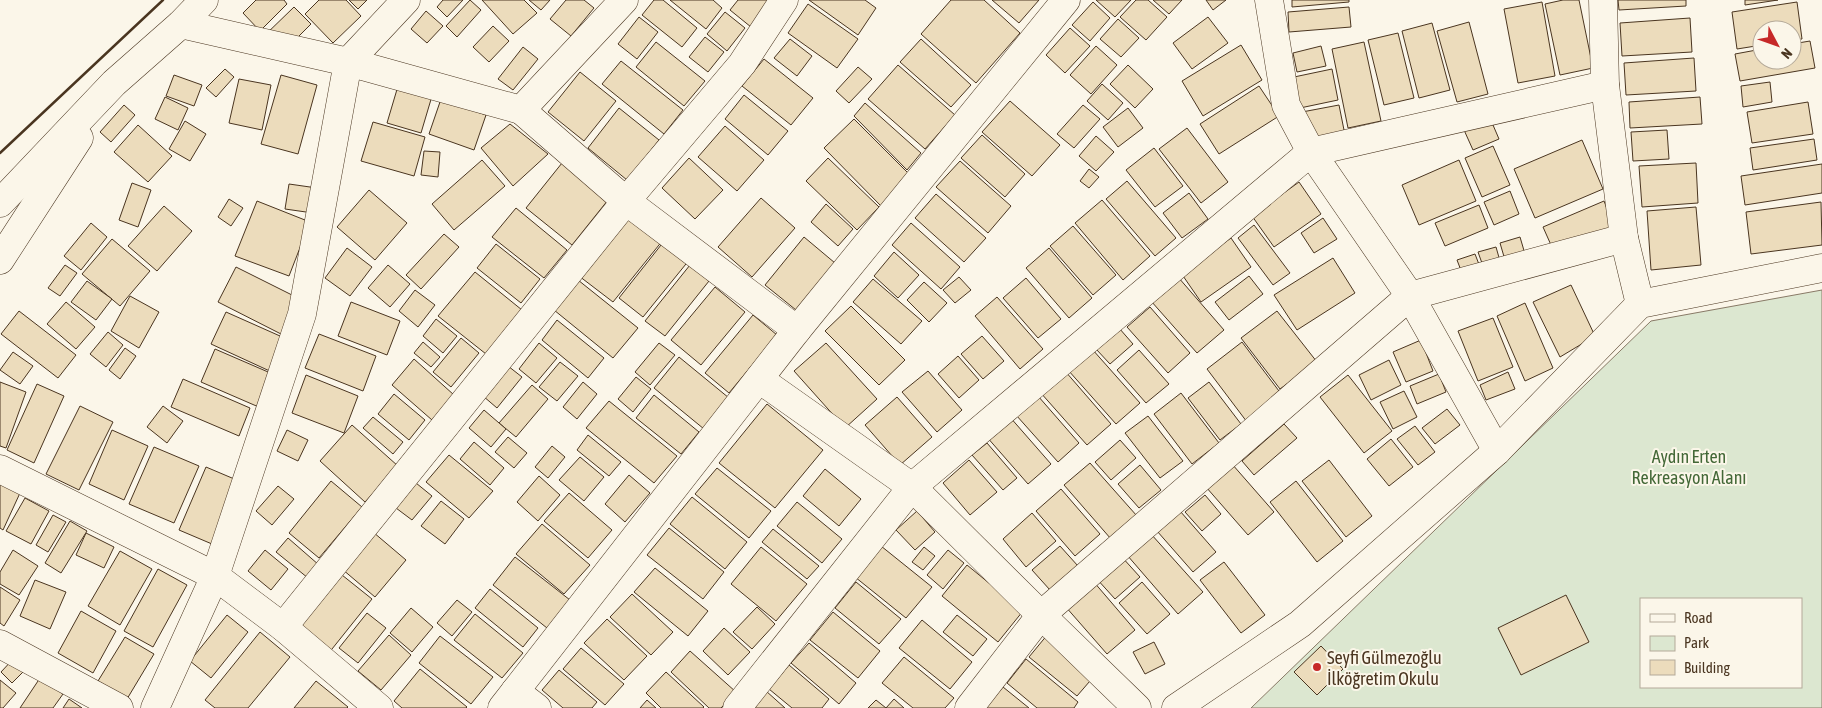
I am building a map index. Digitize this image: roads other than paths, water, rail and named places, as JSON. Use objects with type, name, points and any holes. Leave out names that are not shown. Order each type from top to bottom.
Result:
[{"type":"street","points":[[0,203],[114,83],[181,24],[204,0]]},
{"type":"street","points":[[154,708],[215,576],[302,314],[348,62],[406,0]]},
{"type":"street","points":[[521,110],[624,0]]},
{"type":"street","points":[[283,627],[626,201],[742,64],[784,0]]},
{"type":"street","points":[[537,708],[508,699],[797,330],[1066,0]]},
{"type":"street","points":[[1269,0],[1286,105],[1311,152],[1410,296],[1496,451]]},
{"type":"street","points":[[1603,0],[1605,85],[1624,238],[1640,304]]},
{"type":"street","points":[[181,24],[348,62],[521,110],[626,201],[797,330]]},
{"type":"street","points":[[0,260],[114,83]]},
{"type":"street","points":[[737,708],[912,487],[1311,152],[1605,85]]},
{"type":"street","points":[[968,708],[1041,615],[1410,296],[1624,238]]},
{"type":"street","points":[[1176,708],[1300,624],[1496,451],[1640,304],[1822,268]]},
{"type":"street","points":[[759,379],[912,487],[1137,708]]},
{"type":"street","points":[[0,469],[215,576],[283,627],[379,708]]},
{"type":"street","points":[[0,644],[119,708]]},
{"type":"place","name":"Seyfi Gülmezoğlu İlköğretim Okulu","points":[[1317,667]]},
{"type":"park label","name":"Aydın Erten Rekreasyon Alanı","points":[[1689,466]]}]
